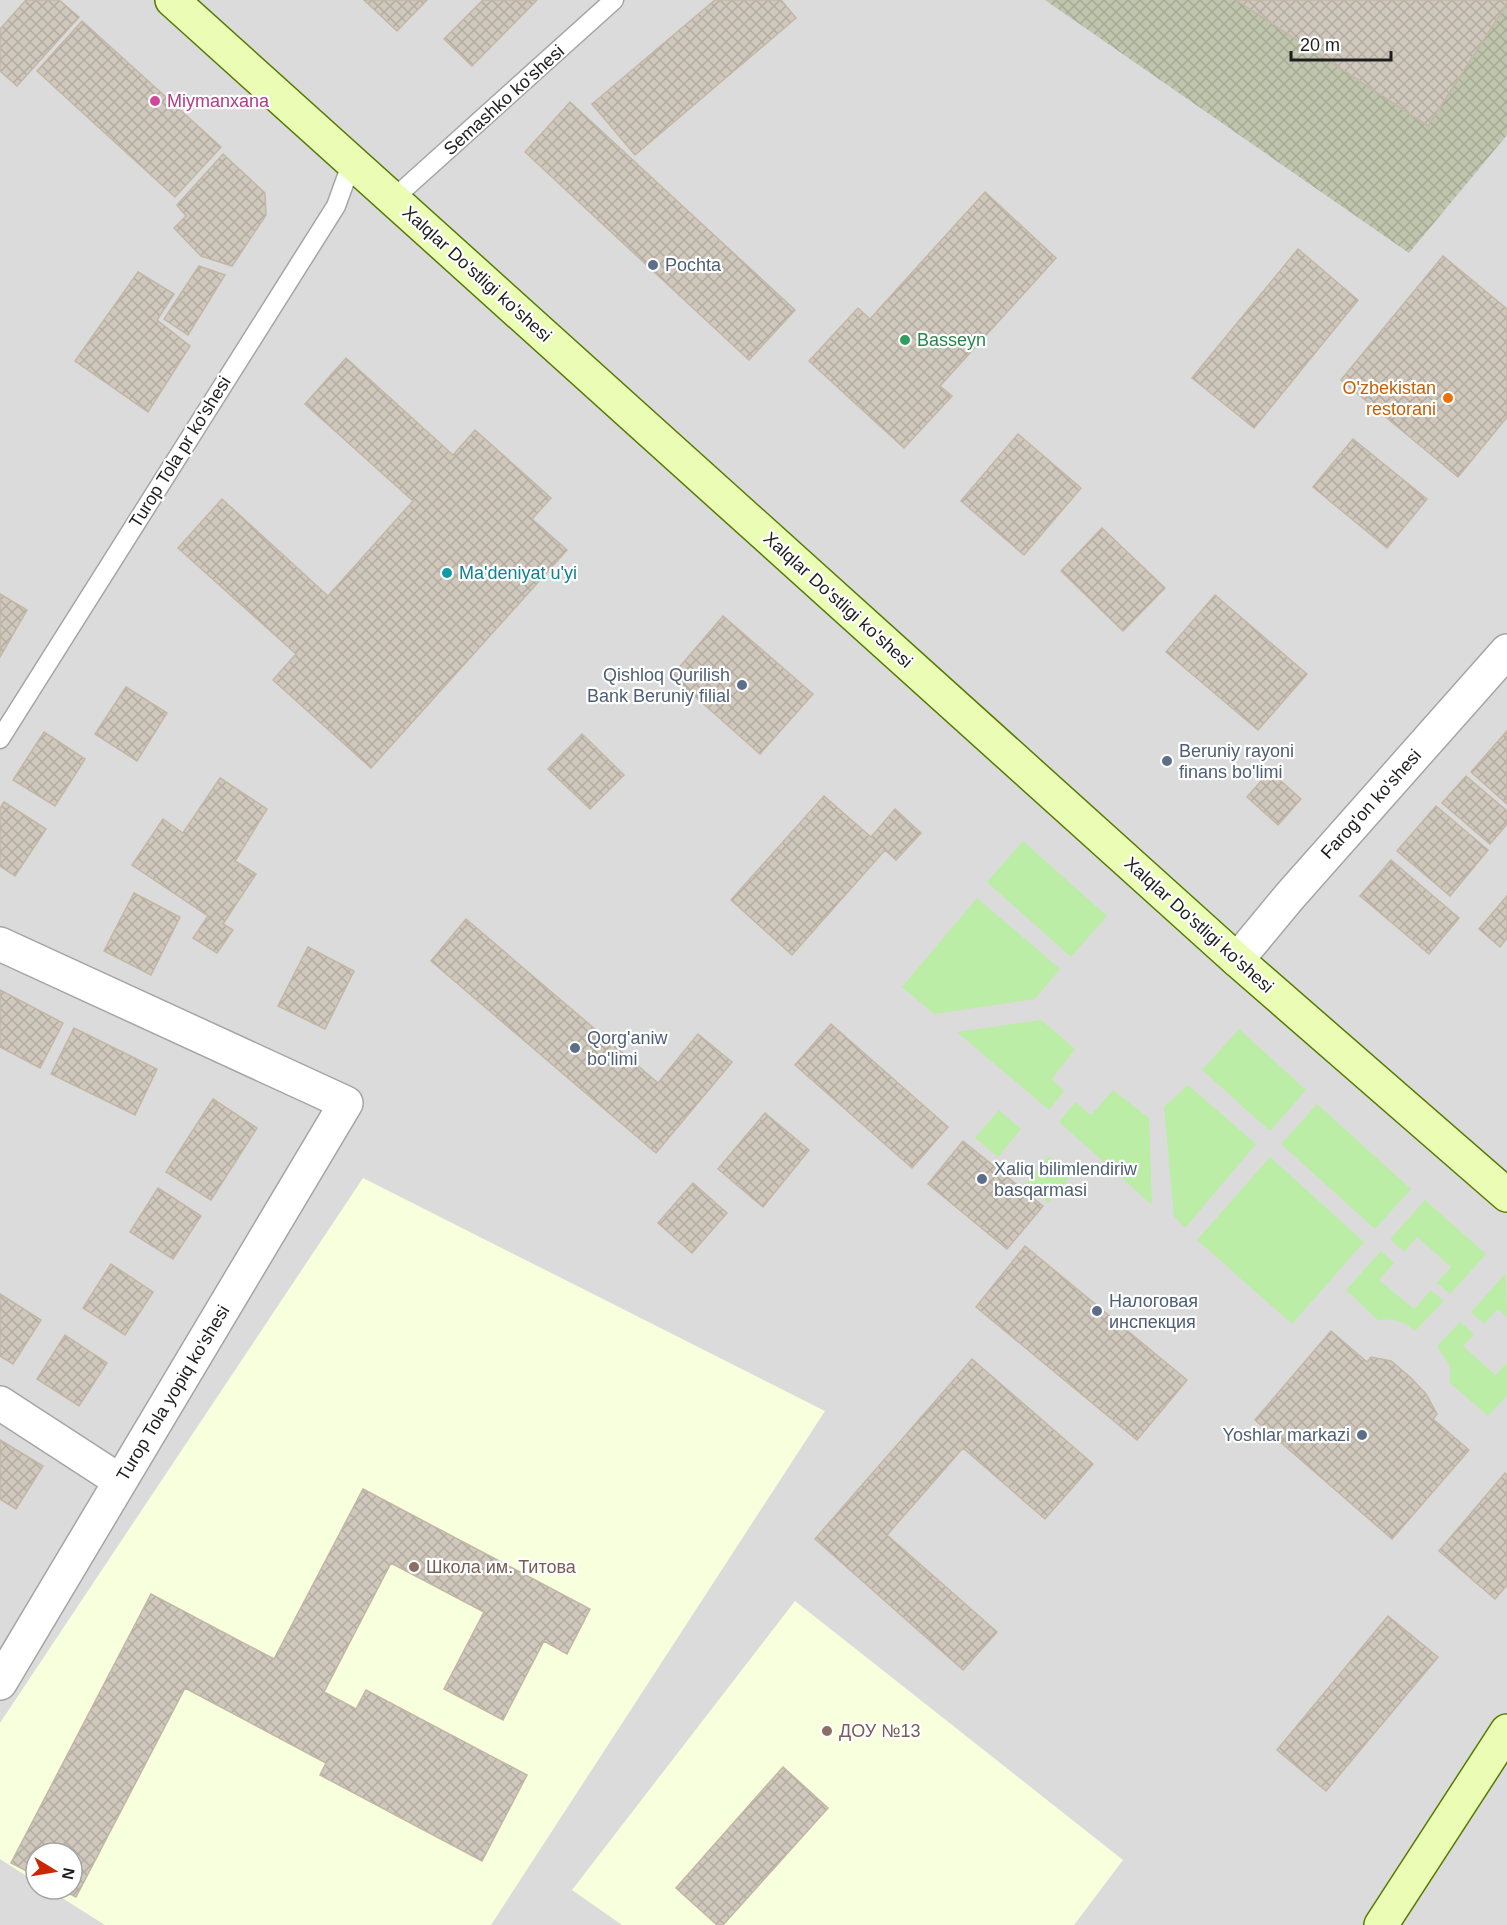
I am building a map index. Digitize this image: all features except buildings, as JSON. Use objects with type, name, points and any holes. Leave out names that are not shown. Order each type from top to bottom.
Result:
[{"type":"street","name":"Xalqlar Do'stligi ko'shesi","points":[[172,0],[1237,960],[1507,1195]]},
{"type":"street","name":"Farog'on ko'shesi","points":[[1237,960],[1290,896],[1507,651]]},
{"type":"street","name":"Turop Tola yopiq ko'shesi","points":[[0,944],[346,1103],[0,1683]]},
{"type":"street","points":[[0,1402],[120,1481]]},
{"type":"street","points":[[1381,1925],[1507,1731]]},
{"type":"lane","name":"Semashko ko'shesi","points":[[393,199],[614,0]]},
{"type":"lane","name":"Turop Tola pr ko'shesi","points":[[0,739],[336,206],[351,162]]},
{"type":"shaded area","points":[[0,0],[1507,0],[1507,1925],[0,1925]]},
{"type":"shaded area","points":[[1045,0],[1507,0],[1507,135],[1409,253]]},
{"type":"shaded area","name":"Школа им. Титова","points":[[363,1178],[825,1411],[491,1925],[105,1925],[67,1901],[84,1901],[84,1841],[24,1841],[24,1874],[0,1859],[0,1723]]},
{"type":"shaded area","name":"ДОУ №13","points":[[795,1601],[1123,1860],[1074,1925],[622,1925],[572,1890]]},
{"type":"green space","points":[[1023,841],[1107,916],[1071,957],[987,882]]},
{"type":"green space","points":[[977,898],[1060,969],[1035,999],[934,1014],[902,987]]},
{"type":"green space","points":[[1041,1020],[1075,1049],[1052,1079],[1064,1091],[1049,1110],[957,1032]]},
{"type":"green space","points":[[1239,1029],[1306,1090],[1270,1131],[1202,1070]]},
{"type":"green space","points":[[1188,1085],[1256,1144],[1185,1228],[1174,1216],[1164,1107]]},
{"type":"green space","points":[[1113,1090],[1149,1118],[1152,1205],[1059,1122],[1075,1102],[1091,1115]]},
{"type":"green space","points":[[1317,1104],[1411,1189],[1375,1229],[1281,1144]]},
{"type":"green space","points":[[999,1110],[1021,1129],[998,1157],[975,1138]]},
{"type":"green space","points":[[1049,1156],[1072,1175],[1048,1203],[1025,1184]]},
{"type":"green space","points":[[1270,1157],[1364,1242],[1292,1324],[1197,1240]]},
{"type":"green space","points":[[1425,1200],[1486,1254],[1450,1294],[1437,1283],[1451,1267],[1417,1237],[1404,1252],[1390,1239]]},
{"type":"green space","points":[[1381,1251],[1394,1263],[1379,1280],[1414,1309],[1431,1290],[1444,1301],[1415,1331],[1398,1321],[1378,1320],[1346,1290]]},
{"type":"green space","points":[[1506,1273],[1507,1317],[1498,1309],[1484,1324],[1471,1312]]},
{"type":"green space","points":[[1460,1322],[1474,1334],[1463,1346],[1495,1375],[1507,1363],[1507,1396],[1488,1416],[1450,1383],[1450,1366],[1437,1346]]},
{"type":"place","name":"Miymanxana","points":[[155,101]]},
{"type":"place","name":"Pochta","points":[[653,265]]},
{"type":"place","name":"Basseyn","points":[[905,340]]},
{"type":"place","name":"O'zbekistan restorani","points":[[1448,398]]},
{"type":"place","name":"Ma'deniyat u'yi","points":[[447,573]]},
{"type":"place","name":"Qishloq Qurilish Bank Beruniy filial","points":[[742,685]]},
{"type":"place","name":"Beruniy rayoni finans bo'limi","points":[[1167,761]]},
{"type":"place","name":"Qorg'aniw bo'limi","points":[[575,1048]]},
{"type":"place","name":"Xaliq bilimlendiriw basqarmasi","points":[[982,1179]]},
{"type":"place","name":"Налоговая инспекция","points":[[1097,1311]]},
{"type":"place","name":"Yoshlar markazi","points":[[1362,1435]]},
{"type":"place","name":"Школа им. Титова","points":[[414,1567]]},
{"type":"place","name":"ДОУ №13","points":[[827,1731]]}]
